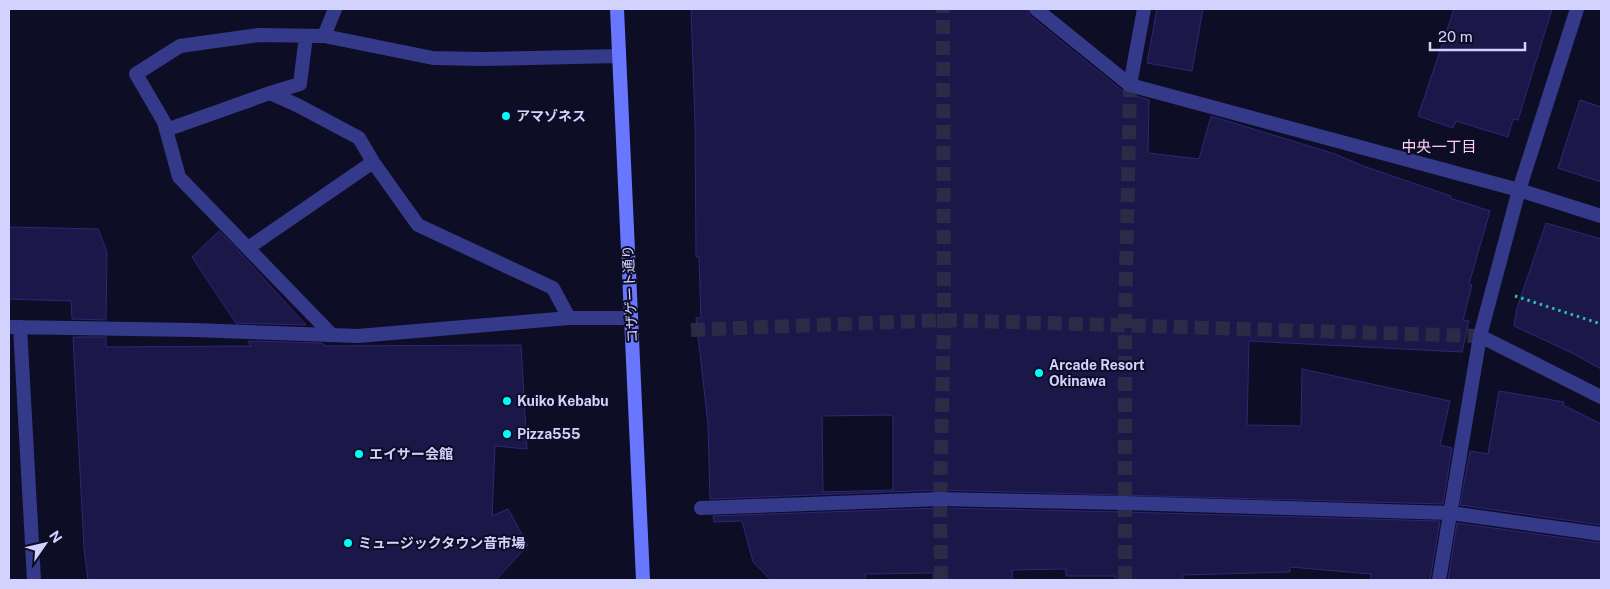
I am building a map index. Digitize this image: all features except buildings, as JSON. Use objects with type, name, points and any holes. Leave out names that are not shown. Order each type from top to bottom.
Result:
[{"type":"main road","name":"コザゲート通り","points":[[617,9],[643,580]]},
{"type":"street","points":[[324,36],[335,9]]},
{"type":"street","points":[[1036,9],[1130,85],[1519,190],[1601,216]]},
{"type":"street","points":[[1130,85],[1144,9]]},
{"type":"street","points":[[1439,580],[1480,336],[1519,190],[1577,9]]},
{"type":"street","points":[[332,335],[179,177],[164,122],[136,74],[180,46],[259,35],[324,36],[433,58],[482,59],[619,56]]},
{"type":"street","points":[[166,130],[300,84],[306,36]]},
{"type":"street","points":[[270,93],[298,105],[359,138],[418,225],[553,288],[570,318]]},
{"type":"street","points":[[248,248],[374,162]]},
{"type":"street","points":[[34,580],[14,327],[202,330],[358,336],[570,318],[631,318]]},
{"type":"street","points":[[1480,336],[1601,397]]},
{"type":"street","points":[[702,508],[940,499],[1124,503],[1451,513],[1601,534]]},
{"type":"path","points":[[1493,289],[1601,324]]},
{"type":"tunnel","points":[[941,580],[940,499],[944,320],[943,9]]},
{"type":"tunnel","points":[[1125,580],[1125,324],[1130,85]]},
{"type":"tunnel","points":[[691,330],[944,320],[1480,336]]},
{"type":"place","name":"アマゾネス","points":[[506,116]]},
{"type":"place","name":"Arcade Resort Okinawa","points":[[1039,373]]},
{"type":"place","name":"Kuiko Kebabu","points":[[507,401]]},
{"type":"place","name":"Pizza555","points":[[507,434]]},
{"type":"place","name":"エイサー会館","points":[[359,454]]},
{"type":"place","name":"ミュージックタウン音市場","points":[[348,543]]},
{"type":"district","name":"中央一丁目","points":[[1439,147]]}]
